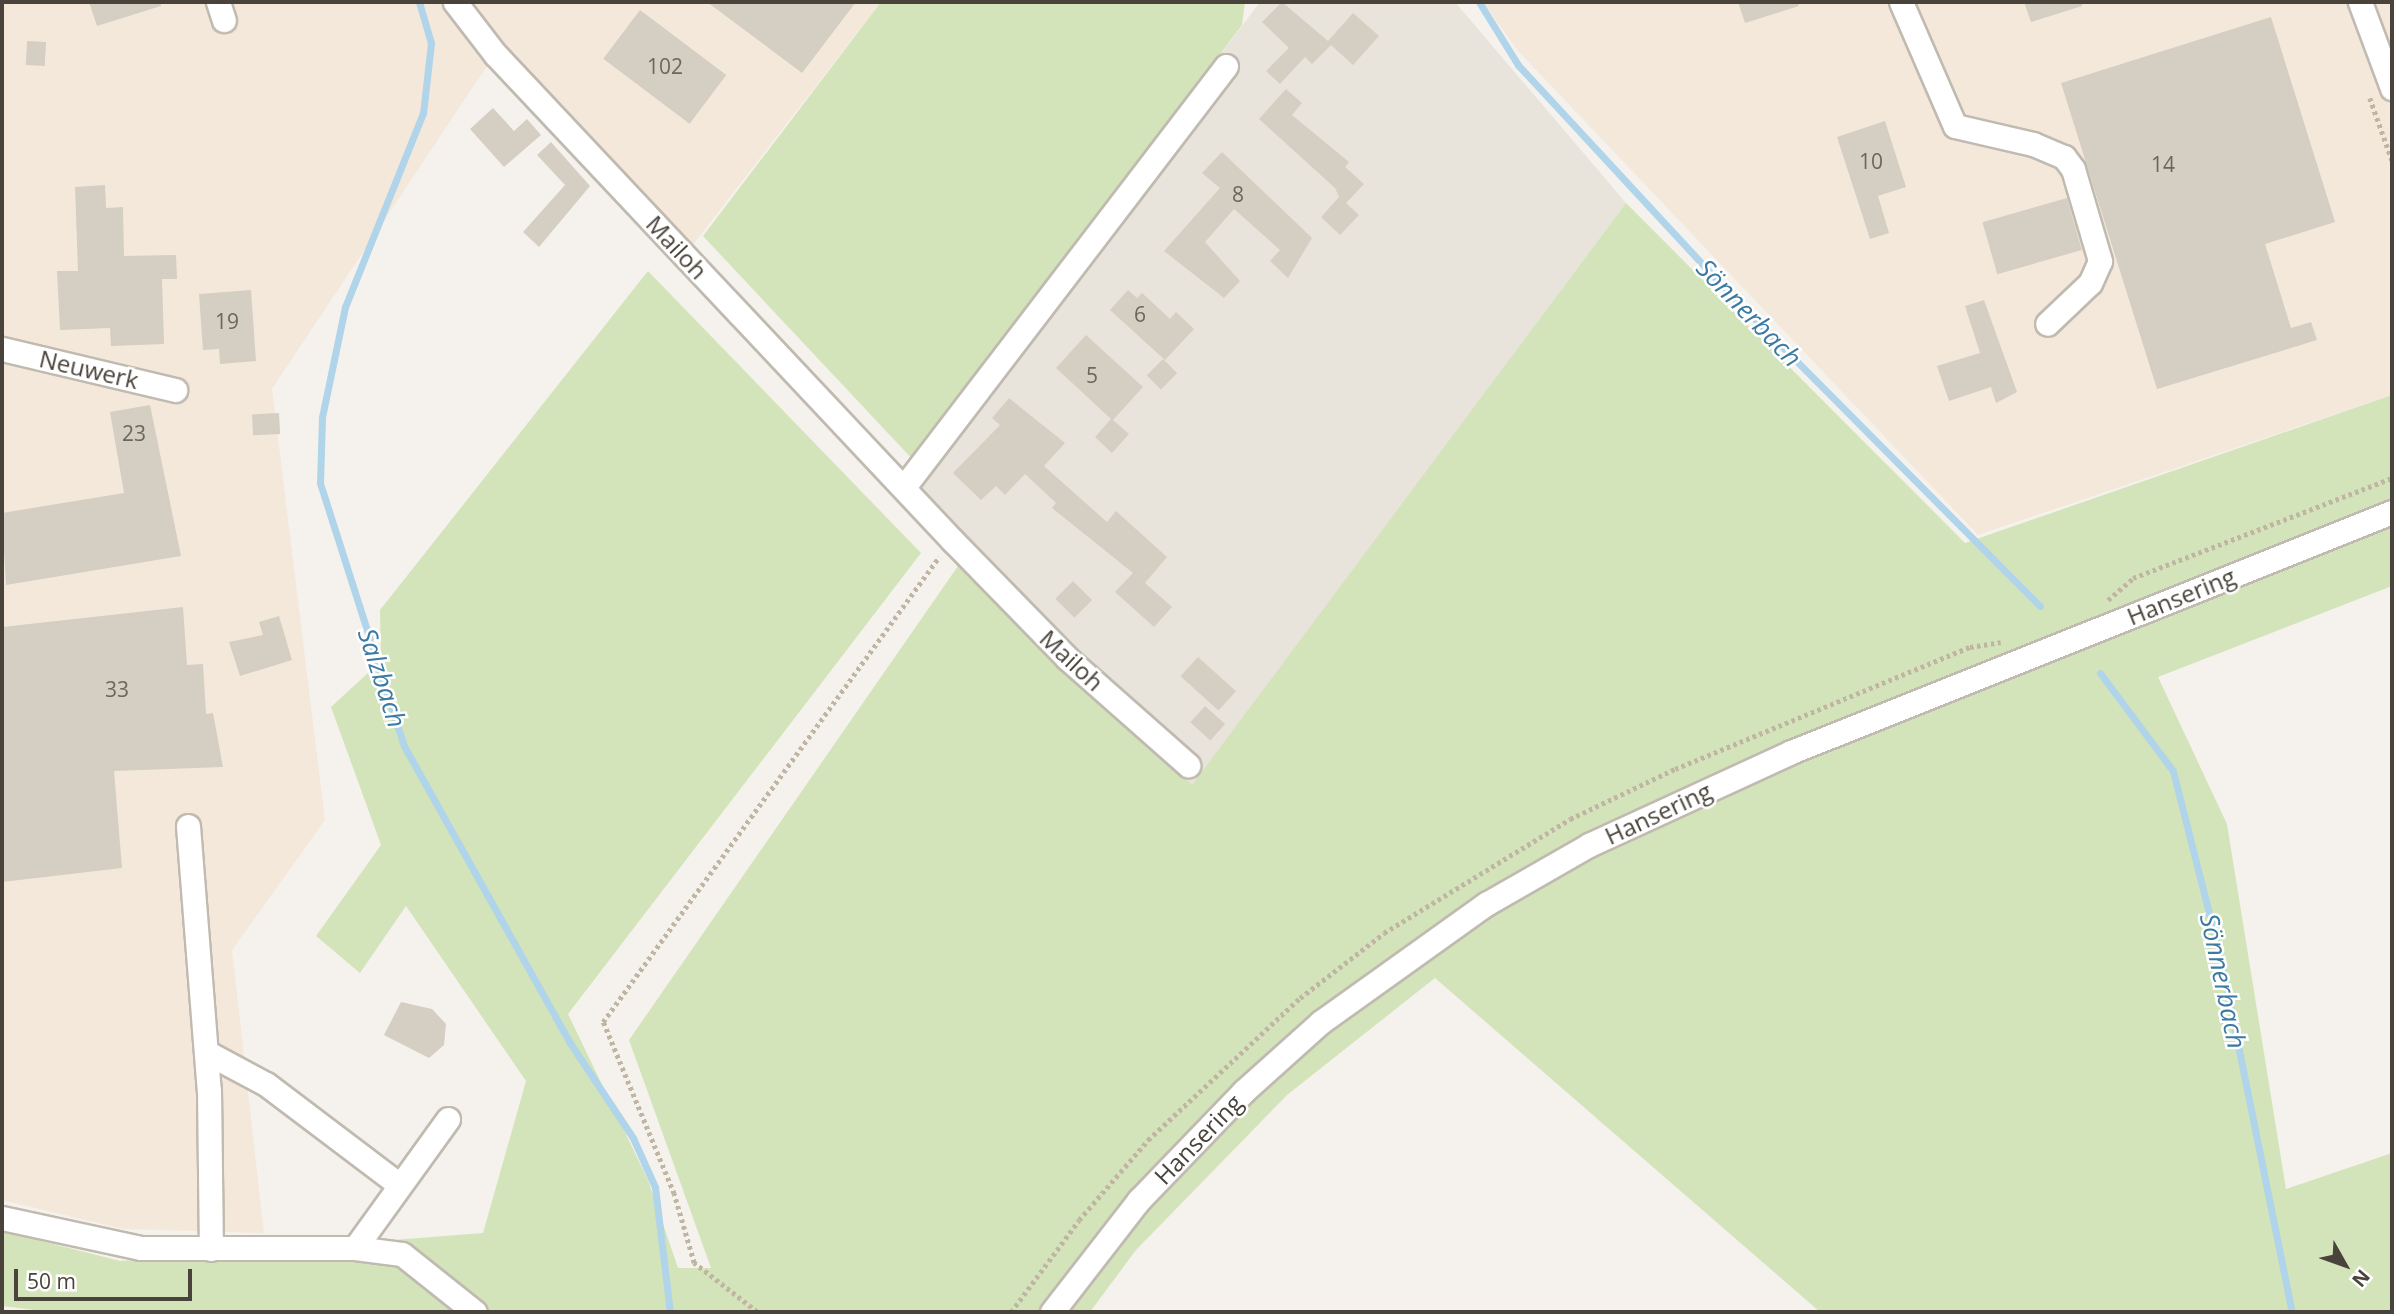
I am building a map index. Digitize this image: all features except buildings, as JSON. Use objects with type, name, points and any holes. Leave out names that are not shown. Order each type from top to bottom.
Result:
[{"type":"street","name":"Mailoh","points":[[455,2],[495,54],[953,541],[1066,658],[1188,765]]},
{"type":"street","points":[[1901,2],[1955,126],[2033,144],[2064,157],[2073,169],[2100,261],[2090,283],[2047,324]]},
{"type":"street","points":[[2360,2],[2392,88]]},
{"type":"street","points":[[904,487],[1226,66]]},
{"type":"street","name":"Neuwerk","points":[[2,349],[175,390]]},
{"type":"street","name":"Hansering","points":[[1052,1312],[1139,1200],[1244,1091],[1321,1022],[1486,905],[1589,845],[1778,757],[2392,512]]},
{"type":"street","points":[[188,826],[206,1052],[211,1249]]},
{"type":"street","points":[[206,1052],[266,1084],[398,1184]]},
{"type":"street","points":[[355,1248],[398,1184],[448,1119]]},
{"type":"street","points":[[2,1219],[141,1248],[355,1248],[402,1254],[475,1312]]},
{"type":"path","points":[[757,1312],[694,1263],[670,1183],[603,1022],[611,1002],[953,541]]},
{"type":"shaded area","points":[[2,2],[881,2],[685,255],[495,54],[272,389],[325,820],[232,950],[264,1233],[123,1229],[2,1200]]},
{"type":"shaded area","points":[[1260,2],[1455,2],[1626,203],[1192,786],[901,504],[915,462]]},
{"type":"shaded area","points":[[1483,2],[2392,2],[2392,395],[1978,535],[1518,51]]},
{"type":"green space","points":[[881,2],[1245,2],[1242,25],[915,462],[703,236]]},
{"type":"green space","points":[[1626,203],[1965,543],[2392,395],[2392,586],[2158,677],[2227,824],[2286,1189],[2392,1153],[2392,1312],[1820,1312],[1435,978],[1287,1095],[1136,1250],[1090,1312],[51,1312],[2,1306],[2,1231],[120,1261],[483,1233],[526,1081],[406,906],[360,973],[316,936],[381,845],[331,707],[381,661],[380,610],[648,271],[921,553],[568,1014],[648,1180],[678,1268],[711,1268],[629,1040],[958,566],[1192,785]]},
{"type":"waterway","name":"Salzbach","points":[[419,2],[431,43],[423,113],[345,307],[322,417],[320,483],[404,746],[570,1043],[633,1138],[655,1187],[670,1312]]},
{"type":"waterway","name":"Sönnerbach","points":[[1479,2],[1518,65],[1727,291],[2040,606]]},
{"type":"waterway","name":"Sönnerbach","points":[[2100,673],[2173,771],[2221,961],[2292,1312]]}]
